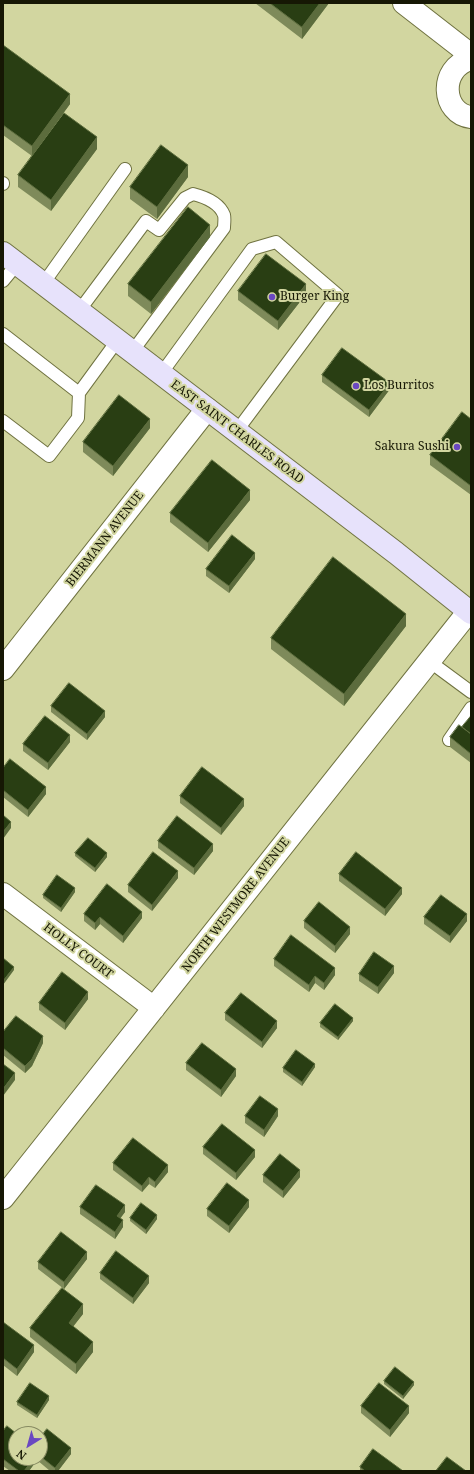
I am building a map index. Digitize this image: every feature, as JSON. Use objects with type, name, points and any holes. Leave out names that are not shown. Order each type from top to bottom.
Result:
[{"type":"main road","name":"EAST SAINT CHARLES ROAD","points":[[10,258],[470,612]]},
{"type":"street","points":[[404,3],[471,55]]},
{"type":"street","points":[[471,59],[463,61],[454,69],[448,79],[447,91],[450,102],[458,111],[468,117],[471,117]]},
{"type":"street","name":"BIERMANN AVENUE","points":[[3,669],[207,409]]},
{"type":"street","name":"NORTH WESTMORE AVENUE","points":[[3,1198],[429,661],[470,612]]},
{"type":"street","name":"HOLLY COURT","points":[[3,894],[154,1008]]},
{"type":"lane","points":[[43,284],[125,169]]},
{"type":"lane","points":[[3,421],[49,456],[78,418],[80,393],[125,346],[224,228],[224,216],[216,204],[204,197],[193,194],[185,198],[159,230],[146,221],[79,311]]},
{"type":"lane","points":[[161,374],[252,249],[276,242],[338,295],[236,432]]},
{"type":"lane","points":[[3,281],[10,258]]},
{"type":"lane","points":[[3,334],[80,393]]},
{"type":"lane","points":[[429,661],[471,692]]},
{"type":"lane","points":[[449,740],[471,708]]},
{"type":"building","points":[[270,3],[320,3],[302,27]]},
{"type":"building","points":[[3,45],[70,94],[32,146],[3,125]]},
{"type":"building","points":[[64,113],[97,137],[51,200],[18,175]]},
{"type":"building","points":[[161,145],[188,165],[157,207],[130,187]]},
{"type":"building","points":[[188,207],[210,225],[151,302],[128,284]]},
{"type":"building","name":"Burger King","points":[[266,254],[306,284],[278,321],[238,291]]},
{"type":"building","name":"Los Burritos","points":[[342,348],[390,383],[369,410],[322,375]]},
{"type":"building","points":[[119,395],[150,419],[113,466],[83,442]]},
{"type":"building","name":"Sakura Sushi","points":[[462,412],[471,419],[471,486],[430,455]]},
{"type":"building","points":[[212,460],[250,490],[208,543],[170,513]]},
{"type":"building","points":[[232,535],[255,553],[229,586],[206,569]]},
{"type":"building","points":[[333,557],[406,614],[344,694],[271,638]]},
{"type":"building","points":[[69,683],[105,711],[87,734],[51,706]]},
{"type":"building","points":[[45,716],[70,735],[48,763],[23,744]]},
{"type":"building","points":[[471,716],[471,734],[462,727]]},
{"type":"building","points":[[459,725],[471,734],[471,754],[450,737]]},
{"type":"building","points":[[10,759],[46,787],[28,810],[3,790],[3,768]]},
{"type":"building","points":[[202,767],[244,799],[221,828],[180,796]]},
{"type":"building","points":[[3,815],[11,822],[3,832]]},
{"type":"building","points":[[177,816],[213,844],[194,868],[158,841]]},
{"type":"building","points":[[88,838],[107,853],[95,868],[75,853]]},
{"type":"building","points":[[153,852],[178,871],[152,905],[128,885]]},
{"type":"building","points":[[356,852],[402,888],[385,909],[339,874]]},
{"type":"building","points":[[57,875],[75,888],[61,908],[43,895]]},
{"type":"building","points":[[107,884],[142,912],[123,936],[100,917],[95,923],[84,914]]},
{"type":"building","points":[[441,895],[467,914],[450,936],[424,917]]},
{"type":"building","points":[[319,902],[350,927],[335,946],[304,921]]},
{"type":"building","points":[[291,935],[335,968],[324,983],[315,976],[309,985],[274,959]]},
{"type":"building","points":[[374,952],[394,966],[378,987],[359,974]]},
{"type":"building","points":[[3,958],[14,967],[3,981]]},
{"type":"building","points":[[62,972],[88,992],[65,1023],[39,1003]]},
{"type":"building","points":[[241,993],[277,1021],[262,1042],[225,1013]]},
{"type":"building","points":[[335,1004],[353,1018],[338,1037],[320,1023]]},
{"type":"building","points":[[16,1016],[43,1036],[32,1059],[25,1066],[3,1048],[3,1032]]},
{"type":"building","points":[[202,1043],[236,1069],[221,1090],[186,1063]]},
{"type":"building","points":[[296,1050],[315,1064],[302,1082],[283,1068]]},
{"type":"building","points":[[3,1064],[15,1073],[3,1089]]},
{"type":"building","points":[[260,1096],[278,1109],[264,1130],[245,1116]]},
{"type":"building","points":[[222,1124],[255,1150],[236,1173],[203,1147]]},
{"type":"building","points":[[133,1138],[168,1165],[155,1182],[149,1177],[142,1186],[113,1163]]},
{"type":"building","points":[[280,1154],[300,1170],[283,1191],[263,1175]]},
{"type":"building","points":[[227,1183],[249,1200],[229,1226],[207,1209]]},
{"type":"building","points":[[96,1185],[125,1205],[117,1216],[123,1220],[115,1232],[80,1207]]},
{"type":"building","points":[[141,1203],[157,1215],[146,1230],[130,1218]]},
{"type":"building","points":[[61,1232],[87,1252],[64,1282],[38,1262]]},
{"type":"building","points":[[116,1251],[149,1276],[133,1298],[100,1273]]},
{"type":"building","points":[[62,1288],[83,1304],[69,1323],[93,1342],[76,1364],[30,1328]]},
{"type":"building","points":[[3,1322],[34,1345],[17,1369],[3,1358]]},
{"type":"building","points":[[395,1367],[414,1382],[403,1396],[384,1381]]},
{"type":"building","points":[[30,1383],[49,1396],[37,1415],[17,1402]]},
{"type":"building","points":[[379,1383],[409,1406],[390,1430],[361,1406]]},
{"type":"building","points":[[7,1426],[8,1427],[8,1463],[3,1459],[3,1431]]},
{"type":"building","points":[[48,1430],[71,1448],[55,1468],[48,1462]]},
{"type":"building","points":[[373,1449],[403,1471],[365,1471],[360,1467]]},
{"type":"building","points":[[447,1457],[466,1471],[436,1471]]},
{"type":"building","points":[[12,1466],[28,1466],[24,1471],[19,1471]]},
{"type":"place","name":"Burger King","points":[[272,297]]},
{"type":"place","name":"Los Burritos","points":[[356,386]]},
{"type":"place","name":"Sakura Sushi","points":[[457,447]]}]
